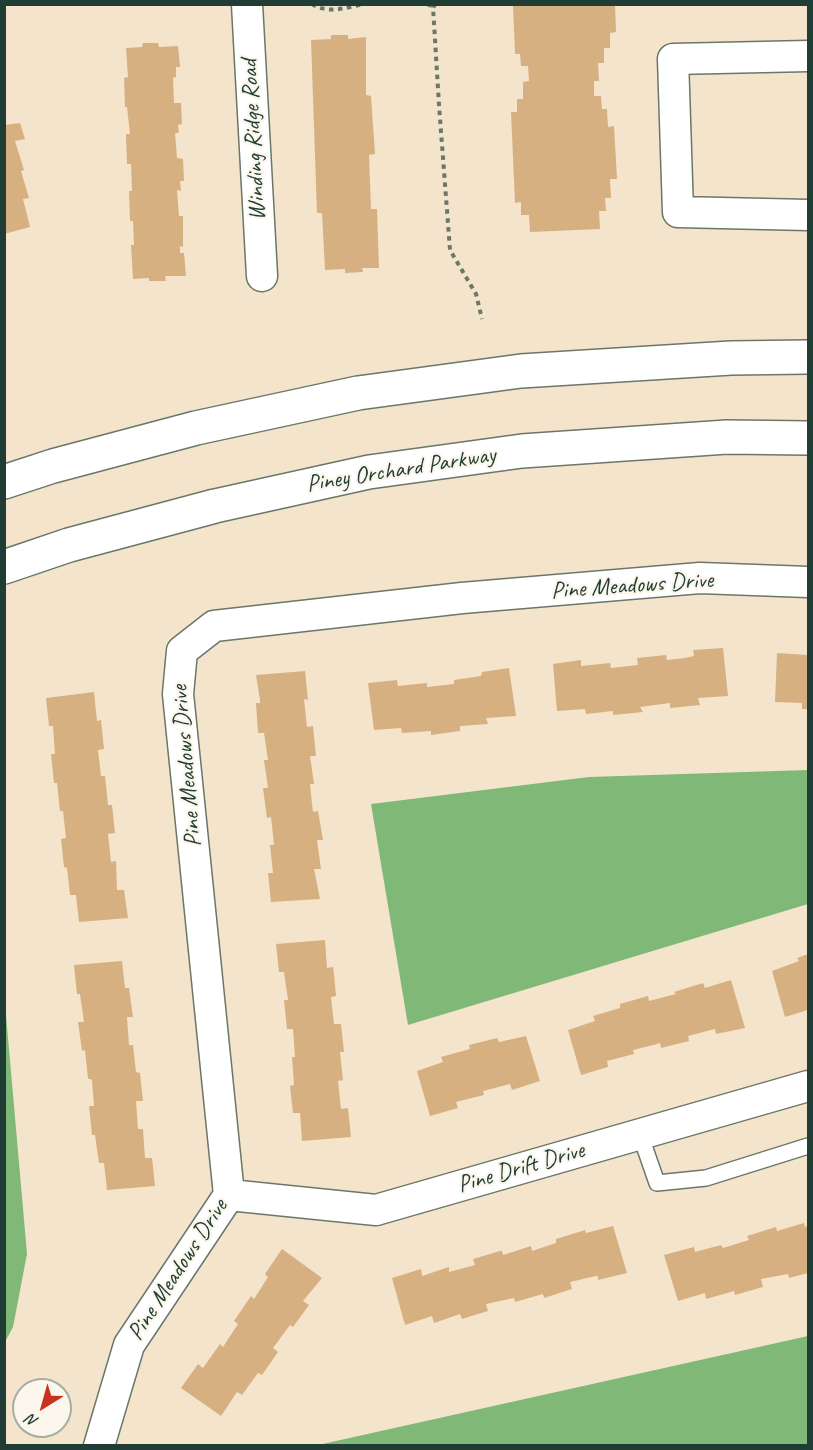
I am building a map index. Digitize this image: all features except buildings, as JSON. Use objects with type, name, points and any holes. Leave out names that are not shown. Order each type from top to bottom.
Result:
[{"type":"street","name":"Winding Ridge Road","points":[[247,4],[262,276]]},
{"type":"street","points":[[808,56],[673,59],[678,212],[808,215]]},
{"type":"street","points":[[4,482],[53,466],[196,428],[358,393],[521,371],[731,358],[808,357]]},
{"type":"street","name":"Piney Orchard Parkway","points":[[4,567],[69,545],[215,506],[369,472],[522,451],[727,437],[808,438]]},
{"type":"street","name":"Pine Meadows Drive","points":[[99,1446],[129,1345],[229,1195],[178,694],[182,651],[214,626],[439,601],[700,578],[808,582]]},
{"type":"street","name":"Pine Drift Drive","points":[[229,1195],[376,1209],[808,1086]]},
{"type":"lane","points":[[640,1134],[657,1183],[706,1178],[808,1146]]},
{"type":"path","points":[[312,4],[319,9],[338,9],[363,4]]},
{"type":"path","points":[[427,4],[434,6],[450,250],[476,294],[482,319]]},
{"type":"green space","points":[[808,770],[808,904],[408,1025],[371,804],[589,777]]},
{"type":"green space","points":[[4,992],[27,1254],[13,1327],[5,1342]]},
{"type":"green space","points":[[808,1336],[808,1445],[318,1445]]}]
